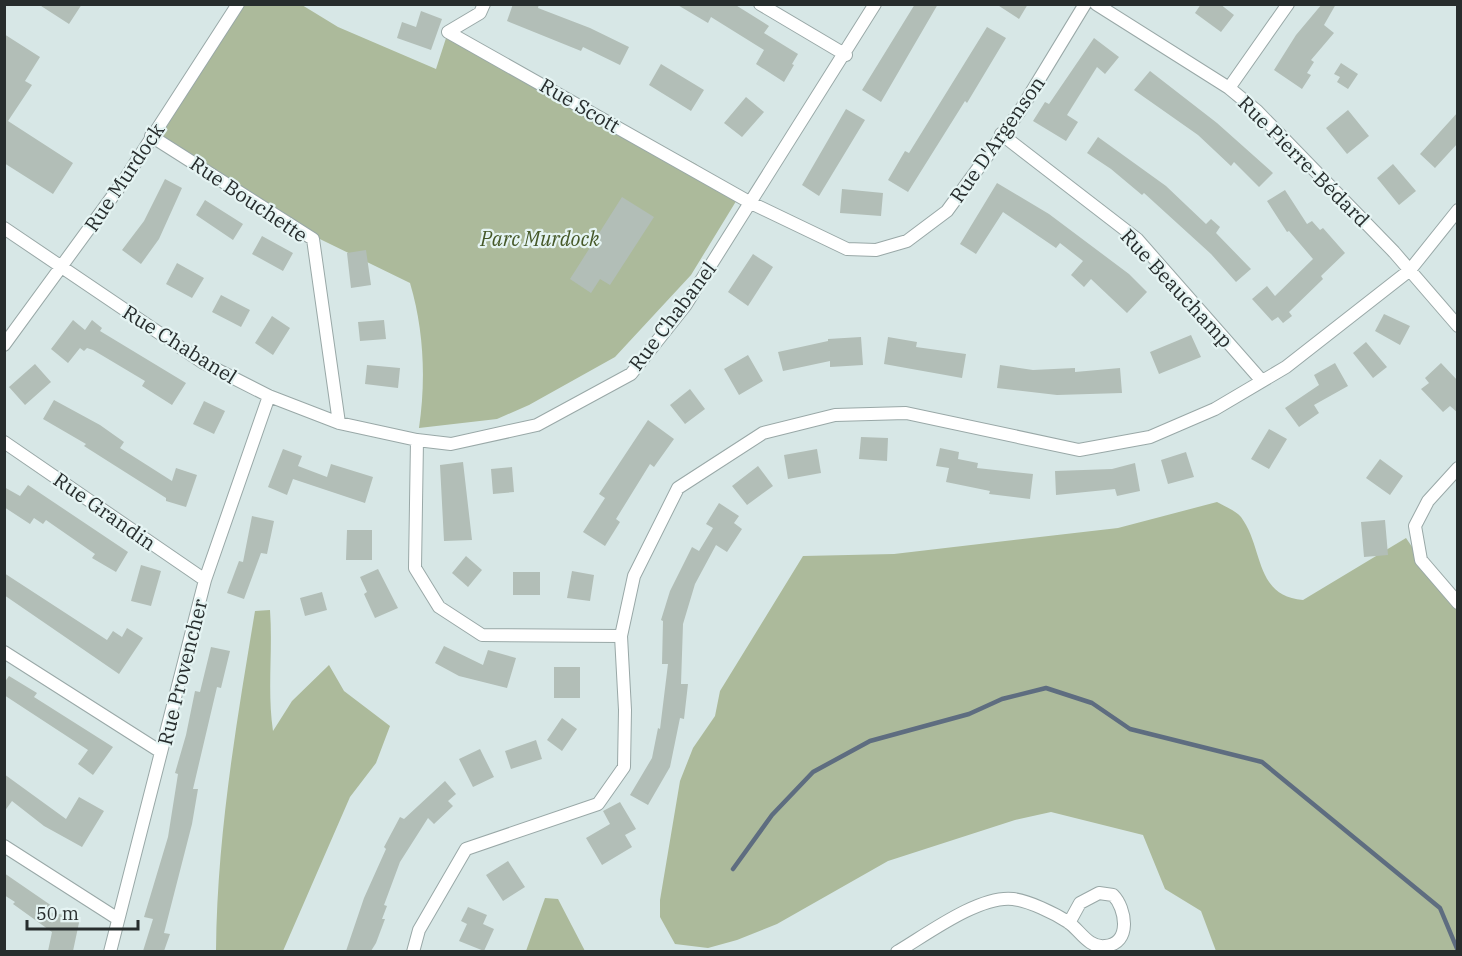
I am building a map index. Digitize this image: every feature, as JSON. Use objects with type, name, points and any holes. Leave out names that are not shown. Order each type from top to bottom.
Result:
[{"type":"street","name":"Rue Murdock","points":[[4,345],[123,182],[238,4]]},
{"type":"street","name":"Rue Scott","points":[[484,4],[480,13],[448,32],[751,203]]},
{"type":"street","points":[[760,4],[846,55]]},
{"type":"street","name":"Rue Chabanel","points":[[4,228],[202,362],[269,396],[339,423],[417,440],[451,444],[537,424],[631,374],[685,306],[846,55],[875,4]]},
{"type":"street","name":"Rue D'Argenson","points":[[751,203],[847,249],[876,250],[907,241],[947,211],[1020,111],[1085,4]]},
{"type":"street","name":"Rue Pierre-Bédard","points":[[1096,4],[1229,88],[1257,111],[1410,270],[1458,326]]},
{"type":"street","points":[[1229,88],[1288,4]]},
{"type":"street","name":"Rue Beauchamp","points":[[1001,134],[1137,239],[1262,381]]},
{"type":"street","name":"Rue Bouchette","points":[[151,136],[313,239],[339,423]]},
{"type":"street","points":[[413,951],[419,930],[466,849],[598,804],[624,767],[625,710],[621,636],[634,576],[678,488],[763,433],[835,415],[906,413],[1079,450],[1150,437],[1215,409],[1286,367],[1410,270],[1458,210]]},
{"type":"street","name":"Rue Provencher","points":[[110,951],[205,580],[269,396]]},
{"type":"street","points":[[417,440],[415,568],[439,607],[482,635],[621,636]]},
{"type":"street","name":"Rue Grandin","points":[[4,442],[205,580]]},
{"type":"street","points":[[1458,468],[1428,501],[1415,526],[1421,560],[1458,603]]},
{"type":"street","points":[[4,652],[161,752]]},
{"type":"street","points":[[4,846],[118,919]]},
{"type":"street","points":[[897,951],[974,907],[998,900],[1013,899],[1069,923],[1087,940],[1096,945],[1107,946],[1118,941],[1123,933],[1124,913],[1113,895],[1100,893],[1080,903],[1069,923]]},
{"type":"green space","name":"Parc Murdock","points":[[240,5],[302,5],[338,27],[436,69],[448,32],[696,164],[738,198],[691,275],[615,357],[529,405],[497,419],[419,428],[423,392],[421,337],[410,283],[285,222],[157,140]]},
{"type":"green space","points":[[1217,502],[1241,517],[1254,542],[1262,569],[1268,580],[1276,590],[1287,597],[1303,600],[1406,538],[1421,560],[1457,601],[1457,951],[1216,951],[1201,911],[1165,889],[1143,835],[1051,812],[1015,820],[888,861],[777,924],[737,940],[708,948],[675,944],[660,917],[660,900],[680,781],[693,748],[715,716],[720,691],[803,556],[894,554],[1118,528]]},
{"type":"green space","points":[[270,610],[270,701],[273,731],[292,701],[329,665],[344,691],[390,726],[376,763],[350,797],[283,951],[216,951],[224,823],[241,696],[255,611]]},
{"type":"green space","points":[[545,898],[558,899],[585,951],[526,951]]},
{"type":"building","points":[[38,4],[82,4],[69,24]]},
{"type":"building","points":[[513,4],[539,4],[538,8],[590,28],[629,47],[620,65],[583,47],[581,51],[507,21]]},
{"type":"building","points":[[676,4],[734,4],[769,26],[764,33],[798,54],[784,82],[756,64],[764,50],[711,17],[708,23]]},
{"type":"building","points":[[915,4],[938,4],[881,102],[862,90]]},
{"type":"building","points":[[996,4],[1028,4],[1019,19]]},
{"type":"building","points":[[1201,4],[1220,4],[1234,15],[1221,32],[1195,13]]},
{"type":"building","points":[[1322,4],[1336,4],[1324,25],[1334,33],[1311,60],[1314,62],[1307,73],[1311,75],[1302,89],[1274,70],[1296,35]]},
{"type":"building","points":[[421,11],[442,19],[431,50],[397,38],[402,22],[416,27]]},
{"type":"building","points":[[987,27],[1006,38],[967,103],[965,101],[908,192],[888,180],[905,151],[909,153]]},
{"type":"building","points":[[4,34],[40,57],[25,81],[32,85],[8,121],[73,163],[53,194],[4,163]]},
{"type":"building","points":[[1094,38],[1119,57],[1105,74],[1097,67],[1067,115],[1078,122],[1066,141],[1033,121],[1045,102],[1049,104]]},
{"type":"building","points":[[1341,63],[1358,74],[1348,89],[1337,82],[1340,77],[1334,74]]},
{"type":"building","points":[[661,64],[704,90],[691,111],[649,85]]},
{"type":"building","points":[[1150,71],[1217,123],[1273,173],[1259,187],[1234,162],[1231,166],[1198,135],[1134,90]]},
{"type":"building","points":[[746,97],[764,112],[742,137],[724,123]]},
{"type":"building","points":[[846,109],[865,120],[819,196],[802,185]]},
{"type":"building","points":[[1348,110],[1369,136],[1347,154],[1326,128]]},
{"type":"building","points":[[1458,112],[1458,143],[1435,168],[1420,154]]},
{"type":"building","points":[[1098,137],[1166,186],[1206,224],[1211,219],[1220,227],[1216,233],[1251,269],[1236,282],[1211,254],[1144,193],[1142,195],[1111,169],[1087,153]]},
{"type":"building","points":[[1393,164],[1416,191],[1399,205],[1377,178]]},
{"type":"building","points":[[165,179],[182,188],[159,239],[141,264],[122,250],[144,221]]},
{"type":"building","points":[[997,183],[1049,214],[1129,274],[1147,292],[1127,313],[1091,279],[1084,287],[1071,275],[1083,261],[1060,243],[1056,248],[1003,212],[976,254],[960,244]]},
{"type":"building","points":[[842,189],[883,193],[881,216],[840,213]]},
{"type":"building","points":[[1285,190],[1307,224],[1312,221],[1320,230],[1323,228],[1345,253],[1321,276],[1323,279],[1289,312],[1292,316],[1283,323],[1278,317],[1272,321],[1252,299],[1267,286],[1275,296],[1313,259],[1289,231],[1287,232],[1267,201]]},
{"type":"building","points":[[622,197],[654,217],[610,285],[600,279],[591,293],[570,279]]},
{"type":"building","points":[[205,200],[243,224],[233,240],[196,215]]},
{"type":"building","points":[[262,236],[293,253],[283,271],[252,254]]},
{"type":"building","points":[[366,250],[371,285],[351,288],[347,253]]},
{"type":"building","points":[[753,254],[773,267],[748,306],[728,292]]},
{"type":"building","points":[[177,263],[204,278],[192,298],[166,284]]},
{"type":"building","points":[[221,295],[250,310],[241,327],[212,312]]},
{"type":"building","points":[[1384,314],[1410,326],[1400,345],[1375,331]]},
{"type":"building","points":[[272,316],[290,328],[273,355],[255,343]]},
{"type":"building","points":[[73,320],[85,330],[92,320],[102,328],[100,331],[186,383],[172,405],[142,386],[145,381],[93,350],[87,348],[84,351],[80,348],[68,363],[51,349]]},
{"type":"building","points":[[384,320],[386,339],[360,341],[358,322]]},
{"type":"building","points":[[1191,335],[1201,357],[1159,374],[1150,352]]},
{"type":"building","points":[[861,337],[863,365],[830,367],[830,361],[783,371],[778,352],[828,341],[828,339]]},
{"type":"building","points":[[888,337],[917,342],[916,347],[966,354],[962,378],[884,364]]},
{"type":"building","points":[[1366,342],[1387,367],[1373,378],[1353,353]]},
{"type":"building","points":[[748,355],[763,381],[739,395],[724,369]]},
{"type":"building","points":[[1335,363],[1348,386],[1314,405],[1319,413],[1299,427],[1285,408],[1319,385],[1314,375]]},
{"type":"building","points":[[1441,363],[1458,381],[1458,413],[1450,406],[1443,412],[1421,389],[1429,383],[1425,378]]},
{"type":"building","points":[[35,364],[51,382],[25,405],[9,387]]},
{"type":"building","points":[[367,365],[400,368],[398,388],[365,384]]},
{"type":"building","points":[[1000,365],[1033,370],[1075,368],[1075,372],[1120,368],[1122,393],[1057,395],[997,388]]},
{"type":"building","points":[[690,389],[705,409],[685,424],[670,405]]},
{"type":"building","points":[[54,400],[100,425],[124,442],[120,448],[172,481],[176,468],[197,475],[186,507],[166,501],[166,498],[84,446],[86,444],[43,419]]},
{"type":"building","points":[[204,401],[225,411],[214,434],[193,424]]},
{"type":"building","points":[[648,420],[674,439],[654,467],[650,464],[616,519],[620,522],[605,546],[583,532],[605,498],[599,494]]},
{"type":"building","points":[[1269,429],[1287,439],[1269,469],[1251,459]]},
{"type":"building","points":[[861,437],[888,438],[887,461],[859,459]]},
{"type":"building","points":[[940,448],[959,452],[958,459],[978,463],[977,468],[1033,474],[1030,499],[989,494],[990,491],[946,482],[949,468],[936,466]]},
{"type":"building","points":[[283,449],[302,456],[298,466],[327,477],[331,464],[373,477],[365,503],[293,479],[287,495],[268,487]]},
{"type":"building","points":[[817,449],[821,473],[788,479],[784,455]]},
{"type":"building","points":[[1186,452],[1194,477],[1168,484],[1161,460]]},
{"type":"building","points":[[1380,459],[1403,476],[1390,495],[1366,478]]},
{"type":"building","points":[[463,462],[472,540],[444,541],[440,465]]},
{"type":"building","points":[[1135,463],[1140,491],[1117,496],[1115,489],[1056,495],[1055,471],[1112,469]]},
{"type":"building","points":[[758,466],[773,486],[747,505],[732,486]]},
{"type":"building","points":[[512,467],[514,492],[493,494],[491,469]]},
{"type":"building","points":[[28,485],[128,552],[116,572],[92,558],[95,554],[46,520],[43,524],[34,518],[30,524],[4,507],[4,487],[20,496]]},
{"type":"building","points":[[719,503],[739,516],[734,523],[742,529],[727,552],[716,545],[695,584],[683,624],[681,684],[688,684],[684,719],[680,718],[670,767],[648,805],[630,795],[652,758],[658,728],[660,729],[668,664],[662,664],[663,621],[661,620],[670,591],[692,547],[699,551],[713,528],[706,524]]},
{"type":"building","points":[[252,516],[274,521],[267,554],[261,553],[244,599],[227,593],[239,561],[243,562]]},
{"type":"building","points":[[1385,520],[1388,555],[1364,557],[1361,522]]},
{"type":"building","points":[[347,530],[372,530],[372,560],[346,560]]},
{"type":"building","points":[[466,556],[482,570],[468,587],[452,573]]},
{"type":"building","points":[[141,565],[161,571],[151,606],[131,601]]},
{"type":"building","points":[[378,569],[398,608],[375,618],[364,594],[367,592],[360,577]]},
{"type":"building","points":[[572,571],[594,575],[590,601],[567,598]]},
{"type":"building","points":[[513,572],[540,572],[540,595],[513,595]]},
{"type":"building","points":[[4,573],[107,640],[113,631],[122,637],[127,628],[143,638],[119,674],[4,595]]},
{"type":"building","points":[[322,592],[327,610],[305,616],[300,598]]},
{"type":"building","points":[[444,646],[483,665],[488,650],[516,658],[507,688],[459,676],[435,663]]},
{"type":"building","points":[[211,647],[230,651],[221,688],[217,687],[193,789],[198,789],[192,824],[164,933],[170,934],[164,951],[143,951],[153,919],[144,917],[168,837],[178,774],[175,773],[195,691],[200,692]]},
{"type":"building","points":[[554,667],[580,667],[580,698],[554,698]]},
{"type":"building","points":[[9,676],[37,693],[34,697],[113,747],[93,775],[78,764],[88,750],[4,695],[4,683]]},
{"type":"building","points":[[562,718],[577,729],[562,751],[547,740]]},
{"type":"building","points":[[536,740],[542,759],[511,769],[505,751]]},
{"type":"building","points":[[480,749],[494,777],[473,787],[459,759]]},
{"type":"building","points":[[4,774],[66,819],[79,797],[104,811],[82,847],[44,826],[12,801],[4,812]]},
{"type":"building","points":[[445,781],[456,794],[448,801],[453,806],[434,824],[428,818],[400,862],[384,905],[387,906],[382,919],[385,919],[376,943],[371,951],[346,951],[364,898],[386,849],[384,847],[400,817],[404,819]]},
{"type":"building","points":[[620,802],[636,829],[625,835],[632,847],[602,865],[586,838],[610,824],[603,811]]},
{"type":"building","points":[[508,861],[525,887],[503,901],[486,875]]},
{"type":"building","points":[[4,873],[52,906],[48,912],[80,918],[73,951],[48,951],[52,932],[4,895]]},
{"type":"building","points":[[468,907],[487,915],[483,924],[494,929],[484,951],[459,941],[467,924],[461,921]]},
{"type":"waterway","points":[[733,869],[772,815],[813,772],[870,741],[969,714],[1002,699],[1046,688],[1092,703],[1130,729],[1262,762],[1440,908],[1458,951]]}]
